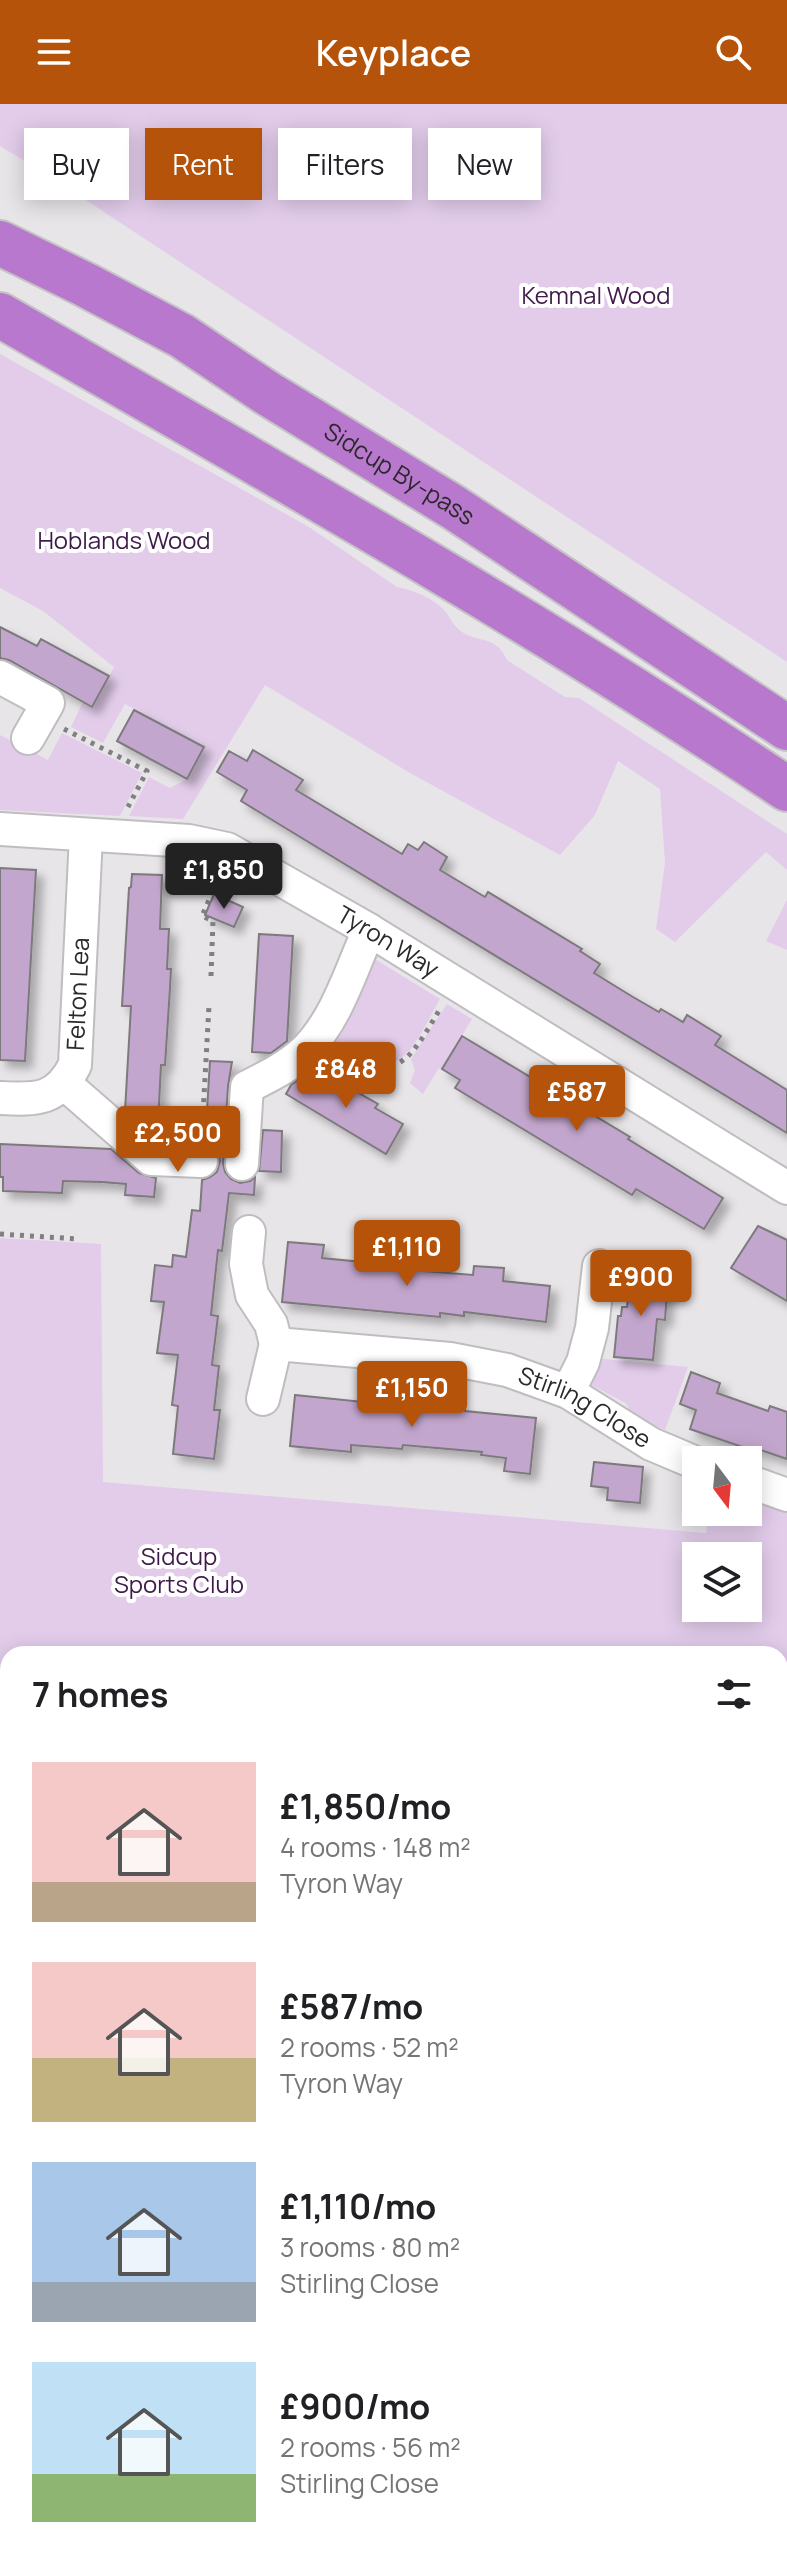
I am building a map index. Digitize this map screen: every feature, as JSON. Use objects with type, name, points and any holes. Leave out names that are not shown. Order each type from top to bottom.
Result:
[{"type":"highway","name":"Sidcup By-pass","points":[[0,243],[182,336],[267,393],[453,507],[787,728]]},
{"type":"highway","points":[[0,315],[444,574],[787,789]]},
{"type":"street","points":[[0,677],[48,703],[28,738]]},
{"type":"street","name":"Tyron Way","points":[[0,829],[189,841],[230,851],[369,930],[787,1188]]},
{"type":"street","name":"Felton Lea","points":[[0,1098],[47,1096],[65,1084],[75,1065],[99,836]]},
{"type":"street","points":[[242,1164],[247,1087],[276,1073],[304,1051],[327,1023],[369,930]]},
{"type":"street","points":[[65,1084],[151,1159],[201,1161]]},
{"type":"street","points":[[249,1232],[246,1264],[252,1295],[271,1324],[276,1344],[263,1399]]},
{"type":"street","points":[[568,1392],[583,1362],[592,1328],[599,1266]]},
{"type":"street","name":"Stirling Close","points":[[276,1344],[450,1359],[507,1370],[568,1392],[651,1444],[682,1457]]},
{"type":"street","points":[[762,1486],[787,1495]]},
{"type":"path","points":[[87,741],[147,771],[99,836]]},
{"type":"path","points":[[211,976],[213,921],[202,916],[230,851]]},
{"type":"path","name":"Tyron Way","points":[[304,1051],[361,1068],[377,1069],[399,1064],[415,1051],[455,984]]},
{"type":"path","points":[[201,1161],[209,1006]]},
{"type":"path","points":[[0,1234],[79,1239]]},
{"type":"green space","name":"Kemnal Wood","points":[[0,104],[787,104],[787,662],[86,200],[129,200],[129,128],[24,128],[24,161],[0,146]]},
{"type":"green space","name":"Hoblands Wood","points":[[0,354],[309,527],[397,587],[432,600],[462,632],[497,646],[507,660],[565,697],[579,698],[787,834],[787,870],[766,852],[675,942],[656,929],[665,863],[660,789],[618,761],[595,815],[560,855],[410,773],[265,685],[183,819],[129,816],[149,777],[170,788],[187,779],[204,747],[125,704],[103,743],[71,727],[83,702],[93,707],[114,667],[43,611],[0,588]]},
{"type":"green space","points":[[62,733],[142,773],[120,816],[0,810],[0,735],[48,760]]},
{"type":"green space","points":[[787,900],[787,950],[766,941]]},
{"type":"green space","points":[[365,953],[440,999],[406,1054],[385,1065],[361,1065],[314,1051]]},
{"type":"green space","points":[[447,1004],[472,1019],[423,1094],[410,1083],[415,1070],[411,1059]]},
{"type":"green space","name":"Sidcup Sports Club","points":[[0,1238],[101,1244],[103,1482],[706,1533],[707,1526],[762,1526],[762,1503],[787,1512],[787,1646],[0,1646]]},
{"type":"green space","points":[[594,1358],[688,1367],[665,1430],[631,1415],[627,1404],[586,1382]]},
{"type":"building","points":[[0,627],[37,646],[41,639],[109,676],[92,707],[9,660],[0,658]]},
{"type":"building","points":[[134,710],[204,747],[187,779],[117,741]]},
{"type":"building","points":[[253,750],[303,780],[296,790],[402,854],[408,844],[418,850],[424,842],[447,857],[440,870],[485,897],[488,892],[582,949],[580,951],[600,964],[594,973],[633,997],[683,1022],[687,1015],[721,1036],[715,1045],[787,1090],[787,1133],[241,801],[247,790],[217,772],[229,751],[247,761]]},
{"type":"building","points":[[0,868],[36,870],[25,1061],[0,1060]]},
{"type":"building","points":[[132,874],[162,875],[160,929],[169,929],[167,969],[171,969],[170,988],[158,1124],[206,1126],[210,1061],[232,1062],[223,1163],[225,1172],[240,1183],[255,1177],[254,1195],[229,1193],[222,1251],[218,1250],[211,1315],[218,1316],[212,1365],[219,1366],[214,1410],[220,1410],[214,1459],[173,1454],[178,1406],[172,1405],[178,1355],[157,1353],[164,1302],[151,1301],[155,1265],[172,1267],[173,1255],[186,1257],[192,1210],[200,1211],[202,1180],[217,1172],[220,1161],[217,1152],[202,1142],[158,1140],[125,1111],[131,1006],[122,1006]]},
{"type":"building","points":[[214,894],[243,907],[234,927],[205,915]]},
{"type":"building","points":[[259,934],[293,936],[287,1041],[271,1053],[252,1052]]},
{"type":"building","points":[[462,1036],[630,1137],[628,1139],[723,1198],[704,1229],[636,1189],[632,1195],[455,1088],[460,1080],[442,1069]]},
{"type":"building","points":[[312,1070],[353,1095],[355,1091],[378,1104],[375,1108],[403,1124],[386,1154],[286,1094],[291,1085]]},
{"type":"building","points":[[263,1130],[282,1131],[281,1172],[259,1171]]},
{"type":"building","points":[[0,1144],[111,1149],[139,1173],[156,1178],[154,1197],[125,1195],[126,1184],[102,1182],[63,1181],[62,1193],[3,1191]]},
{"type":"building","points":[[758,1226],[787,1240],[787,1301],[731,1268]]},
{"type":"building","points":[[288,1242],[324,1245],[322,1258],[362,1262],[361,1266],[473,1275],[474,1266],[504,1268],[503,1281],[550,1286],[546,1322],[464,1312],[464,1316],[440,1313],[440,1317],[282,1302]]},
{"type":"building","points":[[630,1276],[668,1279],[665,1320],[657,1319],[653,1360],[614,1357],[618,1316],[621,1316],[622,1307],[627,1307]]},
{"type":"building","points":[[691,1372],[720,1383],[717,1393],[768,1411],[770,1406],[787,1412],[787,1459],[762,1450],[762,1446],[739,1446],[690,1429],[696,1410],[680,1404]]},
{"type":"building","points":[[295,1395],[465,1407],[465,1411],[536,1418],[530,1474],[504,1471],[506,1458],[481,1455],[482,1452],[403,1445],[402,1449],[351,1445],[351,1452],[290,1446]]},
{"type":"building","points":[[594,1462],[643,1467],[640,1503],[607,1500],[608,1488],[591,1486]]}]
